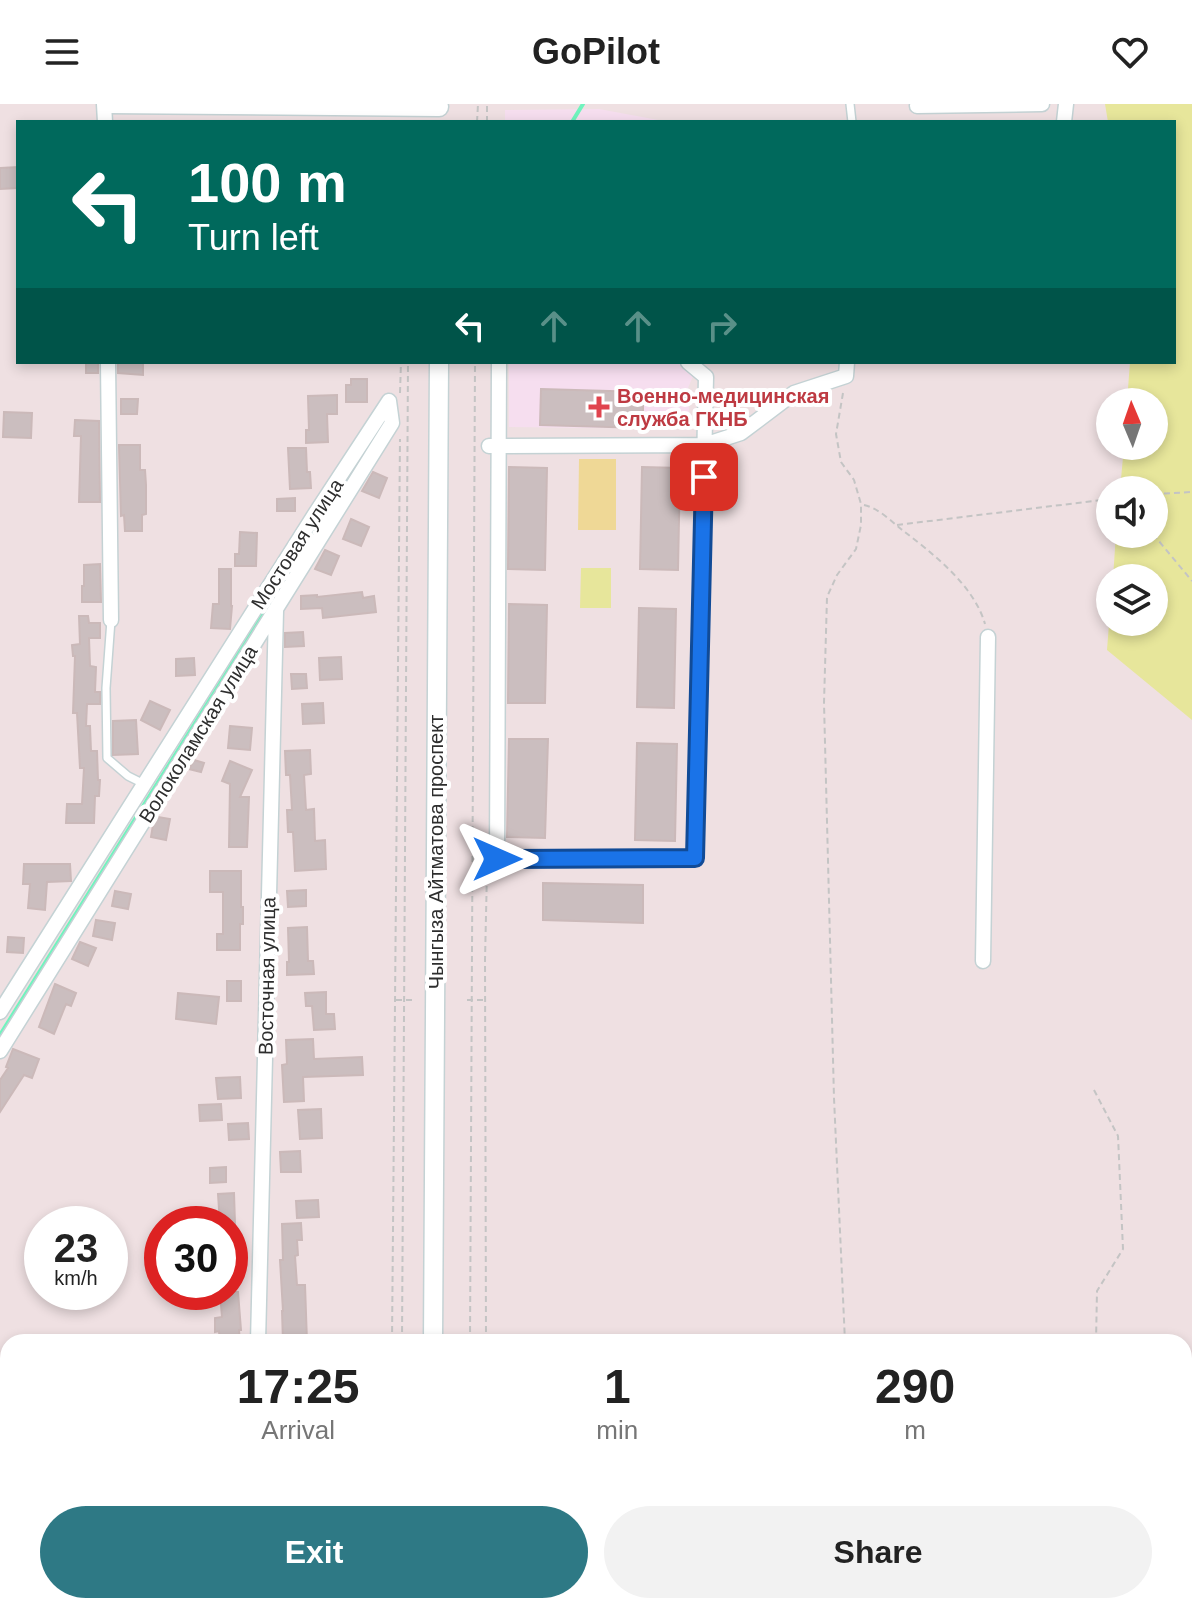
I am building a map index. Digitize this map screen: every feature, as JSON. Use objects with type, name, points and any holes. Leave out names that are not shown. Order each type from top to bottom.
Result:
[{"type":"main road","points":[[106,104],[439,111]]},
{"type":"main road","name":"Чынгыза Айтматова проспект","points":[[433,1334],[439,364]]},
{"type":"street","points":[[917,106],[1042,104]]},
{"type":"street","points":[[108,364],[111,620]]},
{"type":"street","points":[[499,364],[494,446],[497,859],[695,858],[706,377],[690,364]]},
{"type":"street","points":[[494,446],[704,445],[741,433],[794,393],[847,369]]},
{"type":"street","name":"Волоколамская улица","points":[[0,1051],[392,423],[393,403]]},
{"type":"street","name":"Мостовая улица","points":[[0,1012],[315,514],[393,403]]},
{"type":"street","name":"Восточная улица","points":[[258,1334],[276,611]]},
{"type":"street","points":[[983,961],[988,637]]},
{"type":"lane","points":[[111,620],[106,688],[107,758],[128,776],[144,784]]},
{"type":"path","points":[[393,403],[401,364]]},
{"type":"path","points":[[402,1334],[408,364]]},
{"type":"path","points":[[470,1334],[469,1000],[473,905],[475,364]]},
{"type":"path","points":[[845,1334],[834,1114],[824,703],[827,597],[837,575],[856,549],[861,525],[861,504],[854,480],[841,462],[836,434],[847,369]]},
{"type":"path","points":[[392,1334],[400,442]]},
{"type":"path","points":[[1168,493],[1192,492]]},
{"type":"path","points":[[897,525],[1096,501]]},
{"type":"path","points":[[861,504],[871,506],[942,561],[968,592],[982,615],[988,637]]},
{"type":"path","points":[[1165,548],[1192,581]]},
{"type":"path","points":[[395,1000],[412,1000]]},
{"type":"path","points":[[469,1000],[485,1000]]},
{"type":"path","points":[[1094,1090],[1118,1136],[1123,1249],[1097,1291],[1096,1334]]},
{"type":"shaded area","points":[[1105,104],[1192,104],[1192,720],[1107,650],[1108,636],[1168,636],[1168,564],[1114,564],[1115,548],[1168,548],[1168,476],[1121,476],[1123,460],[1168,460],[1168,388],[1128,388],[1130,364],[1176,364],[1176,120],[1108,120]]},
{"type":"shaded area","points":[[599,109],[658,120],[505,120],[505,110]]},
{"type":"shaded area","name":"Военно-медицинская служба ГКНБ","points":[[509,364],[698,364],[688,388],[690,429],[509,427]]},
{"type":"shaded area","points":[[579,459],[616,459],[616,530],[578,530]]},
{"type":"shaded area","points":[[581,568],[611,568],[611,608],[580,608]]},
{"type":"building","points":[[16,167],[16,188],[0,189],[0,168]]},
{"type":"building","points":[[86,364],[98,364],[98,373],[86,373]]},
{"type":"building","points":[[118,364],[143,364],[143,375],[118,373]]},
{"type":"building","points":[[351,379],[367,379],[367,402],[346,402],[346,385],[351,385]]},
{"type":"building","points":[[541,389],[643,392],[643,428],[540,425]]},
{"type":"building","points":[[337,395],[337,414],[327,414],[328,442],[306,443],[306,430],[309,430],[308,396]]},
{"type":"building","points":[[121,399],[138,399],[137,414],[121,414]]},
{"type":"building","points":[[4,412],[32,413],[31,438],[3,437]]},
{"type":"building","points":[[75,420],[99,421],[100,502],[79,502],[81,436],[74,436]]},
{"type":"building","points":[[119,445],[140,445],[140,470],[145,470],[146,485],[146,514],[142,515],[142,531],[125,531],[124,515],[121,516]]},
{"type":"building","points":[[288,448],[306,448],[311,488],[290,489]]},
{"type":"building","points":[[509,467],[547,468],[545,570],[508,569]]},
{"type":"building","points":[[642,467],[680,468],[678,570],[640,569]]},
{"type":"building","points":[[373,472],[387,478],[379,498],[362,491]]},
{"type":"building","points":[[295,498],[295,511],[277,511],[277,499]]},
{"type":"building","points":[[351,519],[369,527],[361,546],[343,539]]},
{"type":"building","points":[[240,532],[257,533],[256,566],[235,566]]},
{"type":"building","points":[[325,550],[339,556],[331,575],[315,569]]},
{"type":"building","points":[[100,564],[101,602],[82,602],[84,565]]},
{"type":"building","points":[[219,569],[231,569],[230,629],[211,628],[213,604],[219,604]]},
{"type":"building","points":[[362,592],[363,598],[374,596],[376,612],[323,618],[322,608],[301,609],[301,596]]},
{"type":"building","points":[[509,604],[547,605],[545,703],[508,703]]},
{"type":"building","points":[[639,608],[676,609],[674,708],[637,707]]},
{"type":"building","points":[[79,616],[88,616],[89,623],[100,623],[100,638],[89,638],[90,666],[96,667],[95,692],[100,692],[100,704],[87,704],[86,726],[90,726],[91,751],[97,751],[100,780],[99,796],[95,796],[94,823],[66,823],[67,804],[82,804],[84,768],[80,768],[77,713],[73,713],[75,656],[72,645],[80,644]]},
{"type":"building","points":[[303,632],[304,646],[285,647],[285,633]]},
{"type":"building","points":[[341,657],[342,679],[320,680],[319,658]]},
{"type":"building","points":[[194,658],[195,675],[176,676],[176,659]]},
{"type":"building","points":[[291,674],[306,674],[307,688],[292,689]]},
{"type":"building","points":[[150,701],[170,710],[160,730],[141,720]]},
{"type":"building","points":[[323,703],[324,723],[303,724],[302,704]]},
{"type":"building","points":[[136,720],[138,754],[113,755],[113,721]]},
{"type":"building","points":[[230,726],[252,728],[250,750],[228,748]]},
{"type":"building","points":[[509,739],[548,739],[545,838],[507,837]]},
{"type":"building","points":[[637,743],[677,744],[675,841],[635,840]]},
{"type":"building","points":[[310,750],[311,774],[304,775],[306,810],[314,809],[315,841],[325,840],[326,869],[295,871],[293,832],[288,832],[287,810],[292,810],[285,751]]},
{"type":"building","points":[[194,760],[204,763],[201,772],[189,769]]},
{"type":"building","points":[[230,761],[252,770],[240,797],[249,797],[247,847],[229,847],[230,784],[222,781]]},
{"type":"building","points":[[158,817],[170,819],[166,840],[151,837]]},
{"type":"building","points":[[24,864],[70,864],[71,881],[47,882],[45,910],[28,908],[30,884],[23,884]]},
{"type":"building","points":[[210,871],[241,871],[243,924],[240,924],[240,950],[217,950],[217,934],[223,934],[223,892],[210,892]]},
{"type":"building","points":[[543,883],[643,885],[643,923],[543,920]]},
{"type":"building","points":[[306,890],[306,906],[288,907],[287,891]]},
{"type":"building","points":[[115,891],[131,894],[128,909],[112,906]]},
{"type":"building","points":[[96,920],[115,923],[112,940],[93,936]]},
{"type":"building","points":[[307,927],[308,961],[313,961],[314,974],[287,975],[288,928]]},
{"type":"building","points":[[8,937],[24,938],[23,953],[7,952]]},
{"type":"building","points":[[80,942],[96,948],[88,966],[72,959]]},
{"type":"building","points":[[227,981],[241,981],[241,1001],[227,1001]]},
{"type":"building","points":[[55,984],[76,993],[71,1006],[66,1004],[54,1034],[39,1027]]},
{"type":"building","points":[[326,992],[326,1014],[334,1014],[335,1029],[314,1030],[312,1006],[306,1006],[305,993]]},
{"type":"building","points":[[178,993],[219,997],[216,1024],[176,1019]]},
{"type":"building","points":[[313,1039],[314,1059],[362,1057],[363,1075],[303,1077],[304,1101],[284,1102],[282,1065],[287,1064],[286,1040]]},
{"type":"building","points":[[13,1049],[39,1059],[32,1078],[24,1075],[0,1112],[0,1080],[8,1068]]},
{"type":"building","points":[[240,1077],[241,1098],[218,1099],[216,1078]]},
{"type":"building","points":[[221,1104],[222,1120],[200,1121],[199,1105]]},
{"type":"building","points":[[321,1109],[322,1138],[300,1139],[298,1110]]},
{"type":"building","points":[[248,1123],[249,1139],[229,1140],[228,1124]]},
{"type":"building","points":[[300,1151],[301,1172],[281,1172],[280,1152]]},
{"type":"building","points":[[226,1167],[226,1182],[210,1183],[210,1168]]},
{"type":"building","points":[[234,1193],[234,1206],[219,1206],[218,1194]]},
{"type":"building","points":[[318,1200],[319,1217],[297,1218],[296,1201]]},
{"type":"building","points":[[301,1223],[302,1240],[297,1240],[298,1255],[295,1256],[297,1285],[305,1285],[307,1334],[283,1334],[282,1224]]},
{"type":"building","points":[[221,1310],[239,1310],[239,1334],[215,1332],[215,1318],[222,1317]]},
{"type":"waterway","points":[[573,120],[583,104]]},
{"type":"waterway","points":[[0,1035],[374,437]]},
{"type":"place","name":"Военно-медицинская служба ГКНБ","points":[[599,407]]},
{"type":"route","points":[[497,859],[695,858],[704,477]]}]
